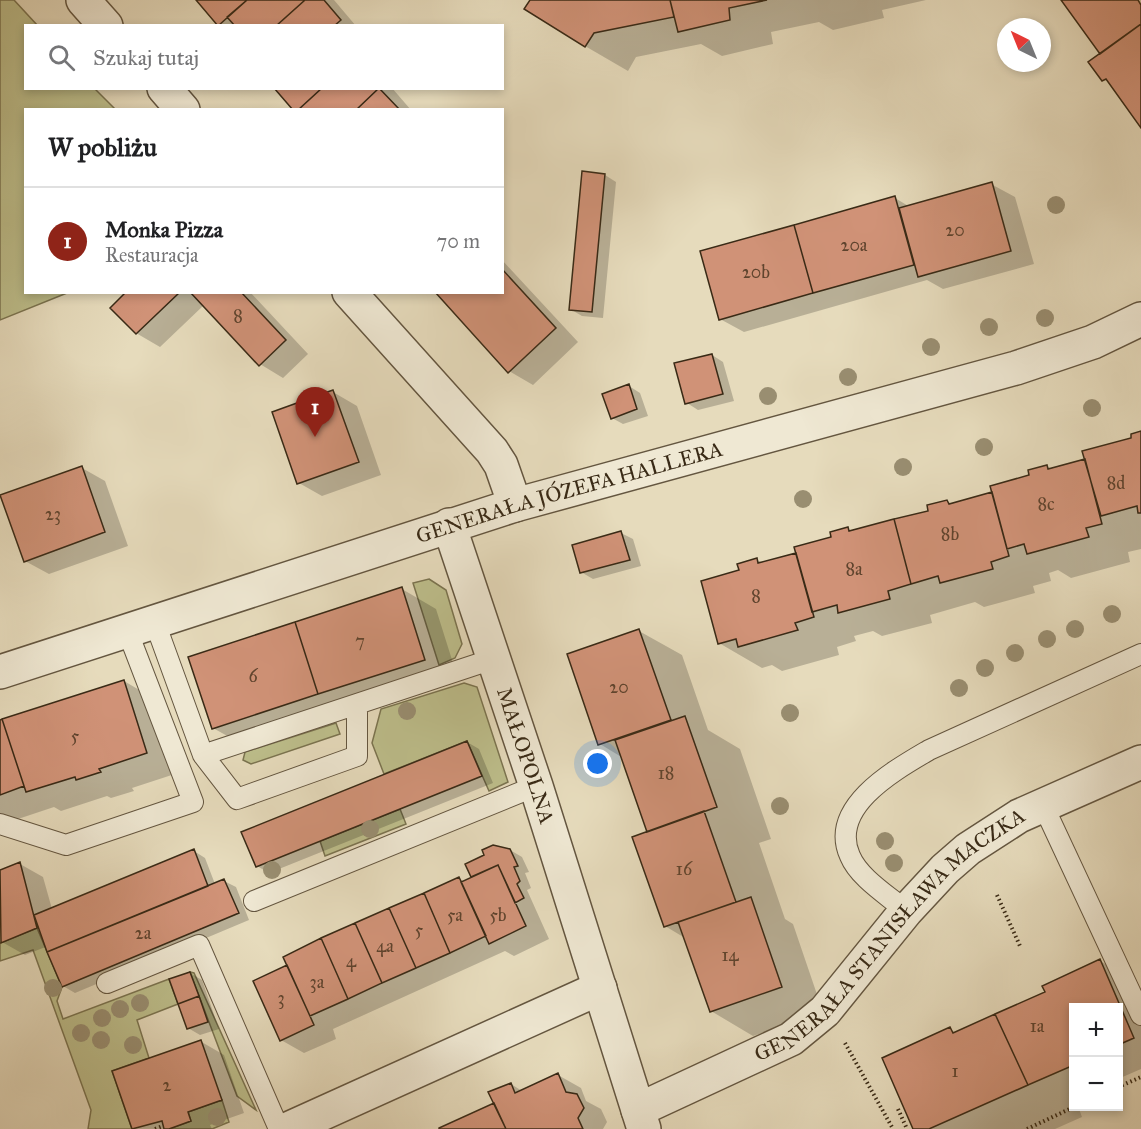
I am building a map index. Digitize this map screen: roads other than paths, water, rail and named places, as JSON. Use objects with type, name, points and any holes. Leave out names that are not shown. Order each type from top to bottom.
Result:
[{"type":"street","points":[[83,0],[104,24]]},
{"type":"street","points":[[166,90],[181,108]]},
{"type":"street","points":[[351,294],[492,451],[501,465],[515,505]]},
{"type":"street","name":"GENERAŁA JÓZEFA HALLERA","points":[[0,672],[515,505],[1016,368],[1093,342],[1141,319]]},
{"type":"street","name":"MAŁOPOLNA","points":[[449,525],[536,786],[641,1119]]},
{"type":"street","name":"GENERAŁA STANISŁAWA MACZKA","points":[[641,1119],[791,1039],[825,1011],[906,911],[945,869],[994,830],[1043,805],[1141,762]]},
{"type":"street","points":[[288,1129],[600,988]]},
{"type":"lane","points":[[140,625],[203,755],[237,799],[357,756],[357,704]]},
{"type":"lane","points":[[0,824],[66,845],[193,802],[140,625]]},
{"type":"lane","points":[[906,911],[861,871],[850,855],[846,830],[854,808],[896,769],[929,750],[1141,654]]},
{"type":"lane","points":[[203,755],[493,659]]},
{"type":"lane","points":[[254,901],[536,786]]},
{"type":"lane","points":[[1043,805],[1141,1015]]},
{"type":"lane","points":[[107,983],[199,945],[279,1129]]},
{"type":"place","name":"Monka Pizza","points":[[315,437]]}]
